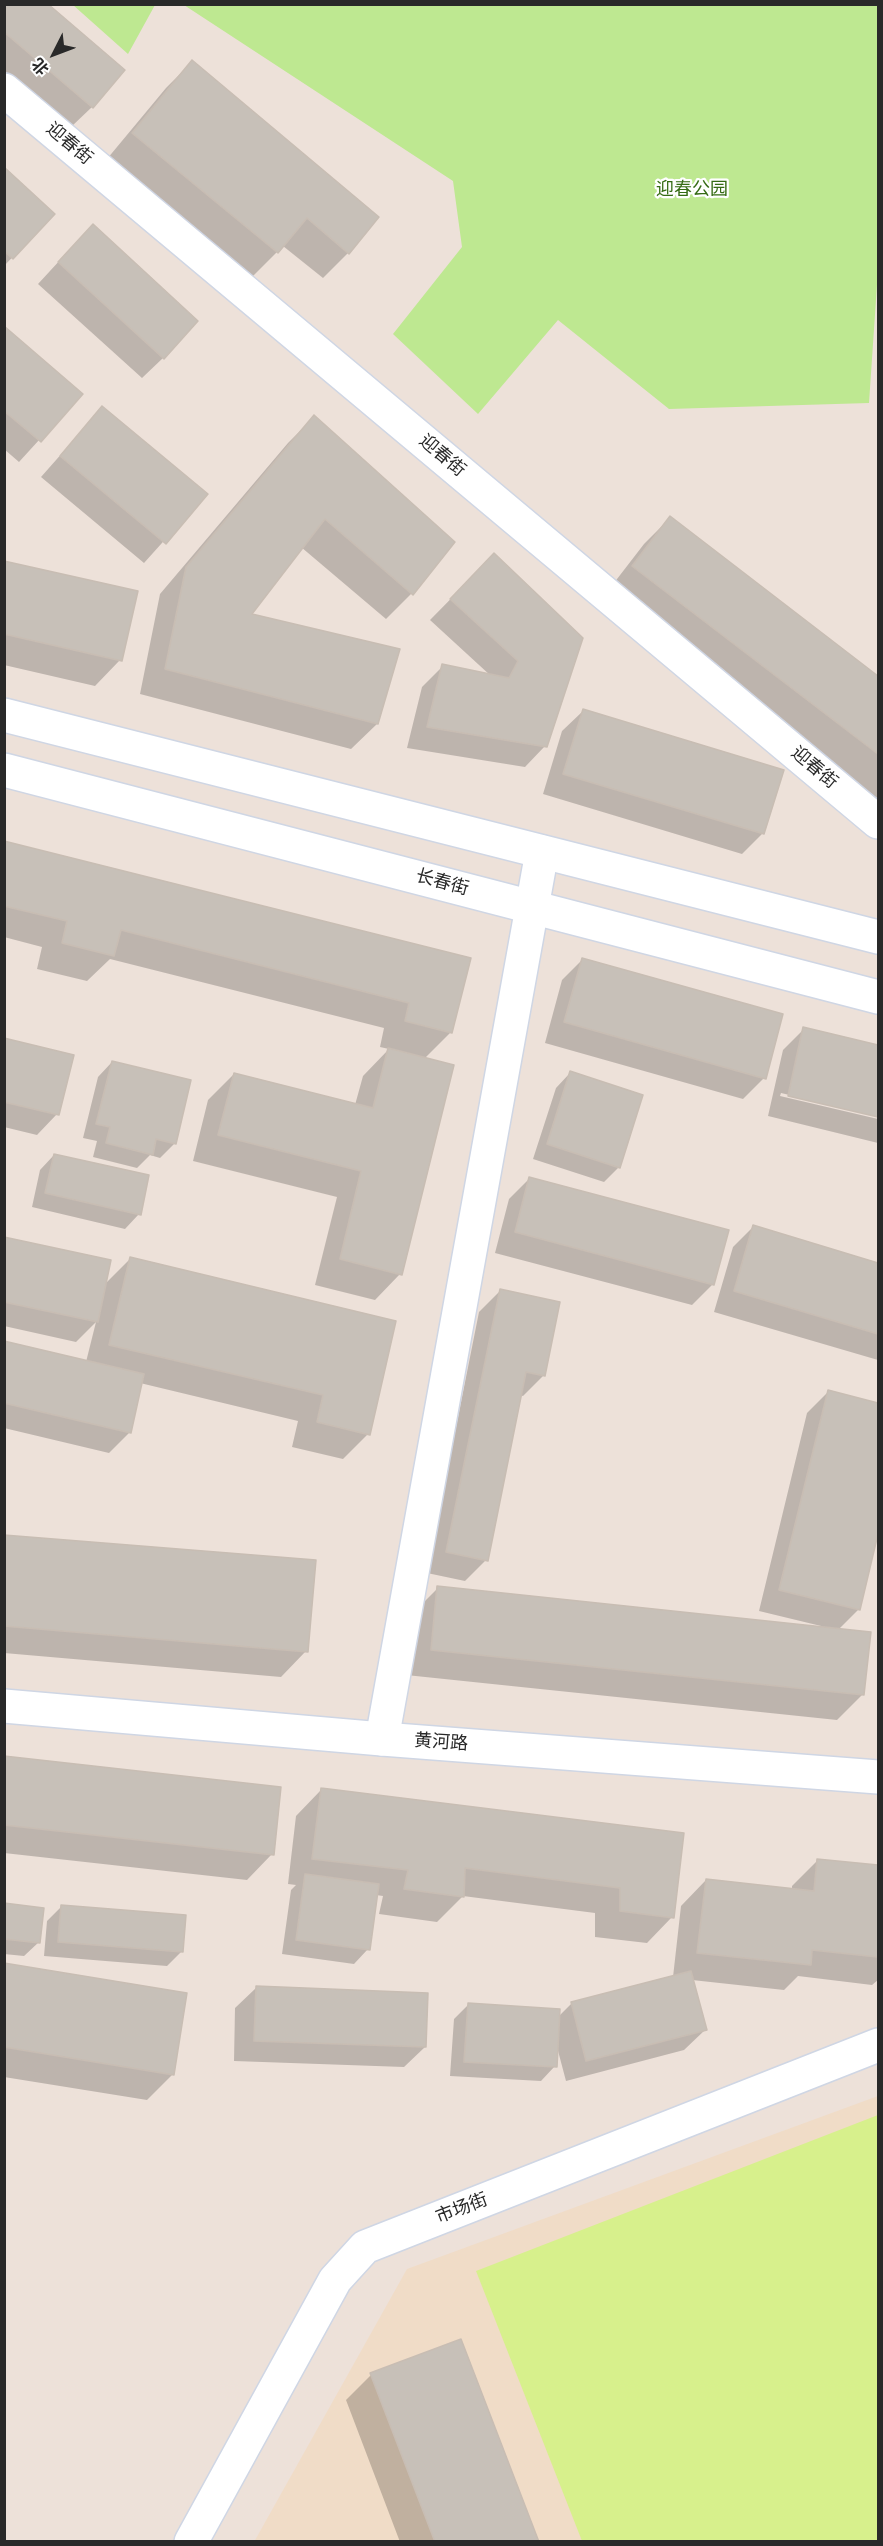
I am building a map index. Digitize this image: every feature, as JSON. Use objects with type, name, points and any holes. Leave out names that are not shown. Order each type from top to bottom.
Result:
[{"type":"street","name":"迎春街","points":[[4,90],[879,822]]},
{"type":"street","points":[[4,714],[879,937]]},
{"type":"street","name":"长春街","points":[[4,770],[879,997]]},
{"type":"street","points":[[382,1739],[542,852]]},
{"type":"street","name":"黄河路","points":[[4,1706],[382,1739],[879,1777]]},
{"type":"street","name":"市场街","points":[[191,2541],[335,2280],[365,2247],[879,2045]]},
{"type":"shaded area","points":[[878,2096],[878,2541],[254,2542],[407,2269]]},
{"type":"green space","points":[[73,5],[155,5],[128,54]]},
{"type":"green space","name":"迎春公园","points":[[184,5],[878,5],[878,270],[869,403],[669,409],[558,320],[478,414],[393,334],[462,247],[453,181]]},
{"type":"green space","points":[[878,2115],[878,2541],[582,2541],[476,2271]]},
{"type":"building","points":[[4,4],[48,4],[125,70],[93,108],[4,32]]},
{"type":"building","points":[[192,60],[379,217],[349,254],[307,218],[278,253],[132,133]]},
{"type":"building","points":[[4,167],[55,214],[13,259],[4,251]]},
{"type":"building","points":[[93,224],[198,321],[164,359],[58,262]]},
{"type":"building","points":[[4,326],[83,394],[41,442],[4,411]]},
{"type":"building","points":[[102,406],[208,494],[166,544],[60,456]]},
{"type":"building","points":[[314,415],[455,542],[413,595],[325,519],[252,614],[400,649],[378,724],[165,669],[186,567]]},
{"type":"building","points":[[670,516],[878,676],[878,754],[632,566]]},
{"type":"building","points":[[494,553],[583,638],[547,747],[427,727],[442,664],[509,678],[518,661],[450,599]]},
{"type":"building","points":[[4,561],[138,591],[122,661],[4,634]]},
{"type":"building","points":[[583,709],[784,770],[764,834],[563,774]]},
{"type":"building","points":[[4,841],[471,958],[452,1033],[405,1021],[409,1003],[121,930],[114,956],[62,943],[67,921],[4,906]]},
{"type":"building","points":[[582,958],[783,1014],[766,1079],[564,1022]]},
{"type":"building","points":[[803,1027],[878,1045],[878,1117],[788,1096]]},
{"type":"building","points":[[4,1038],[74,1055],[59,1115],[4,1102]]},
{"type":"building","points":[[388,1048],[454,1065],[402,1275],[340,1259],[361,1171],[218,1135],[234,1073],[373,1108]]},
{"type":"building","points":[[112,1061],[191,1080],[176,1144],[156,1139],[153,1155],[106,1143],[110,1127],[96,1124]]},
{"type":"building","points":[[570,1071],[643,1095],[620,1168],[547,1144]]},
{"type":"building","points":[[54,1154],[149,1175],[141,1215],[45,1193]]},
{"type":"building","points":[[529,1177],[729,1230],[714,1285],[515,1232]]},
{"type":"building","points":[[753,1225],[878,1263],[878,1334],[734,1291]]},
{"type":"building","points":[[4,1237],[111,1260],[98,1322],[4,1302]]},
{"type":"building","points":[[130,1257],[396,1321],[370,1435],[317,1422],[323,1395],[109,1345]]},
{"type":"building","points":[[500,1289],[560,1302],[545,1376],[526,1372],[488,1561],[446,1552]]},
{"type":"building","points":[[4,1341],[144,1374],[131,1433],[4,1403]]},
{"type":"building","points":[[828,1390],[878,1403],[878,1534],[860,1610],[779,1590]]},
{"type":"building","points":[[4,1535],[316,1560],[308,1652],[4,1626]]},
{"type":"building","points":[[437,1586],[871,1632],[864,1695],[431,1650]]},
{"type":"building","points":[[4,1756],[281,1787],[274,1855],[4,1825]]},
{"type":"building","points":[[321,1788],[684,1833],[674,1918],[620,1911],[620,1888],[465,1868],[464,1897],[404,1889],[408,1870],[312,1859]]},
{"type":"building","points":[[817,1859],[878,1865],[878,1957],[812,1950],[811,1965],[697,1953],[706,1879],[814,1891]]},
{"type":"building","points":[[305,1874],[379,1884],[370,1950],[296,1940]]},
{"type":"building","points":[[4,1903],[44,1908],[40,1943],[4,1939]]},
{"type":"building","points":[[61,1905],[186,1915],[183,1952],[58,1942]]},
{"type":"building","points":[[4,1963],[187,1993],[174,2075],[4,2047]]},
{"type":"building","points":[[691,1971],[707,2030],[586,2061],[571,2002]]},
{"type":"building","points":[[256,1986],[428,1993],[426,2047],[254,2041]]},
{"type":"building","points":[[468,2003],[560,2009],[557,2067],[464,2062]]},
{"type":"building","points":[[461,2339],[539,2542],[435,2542],[370,2373]]}]
